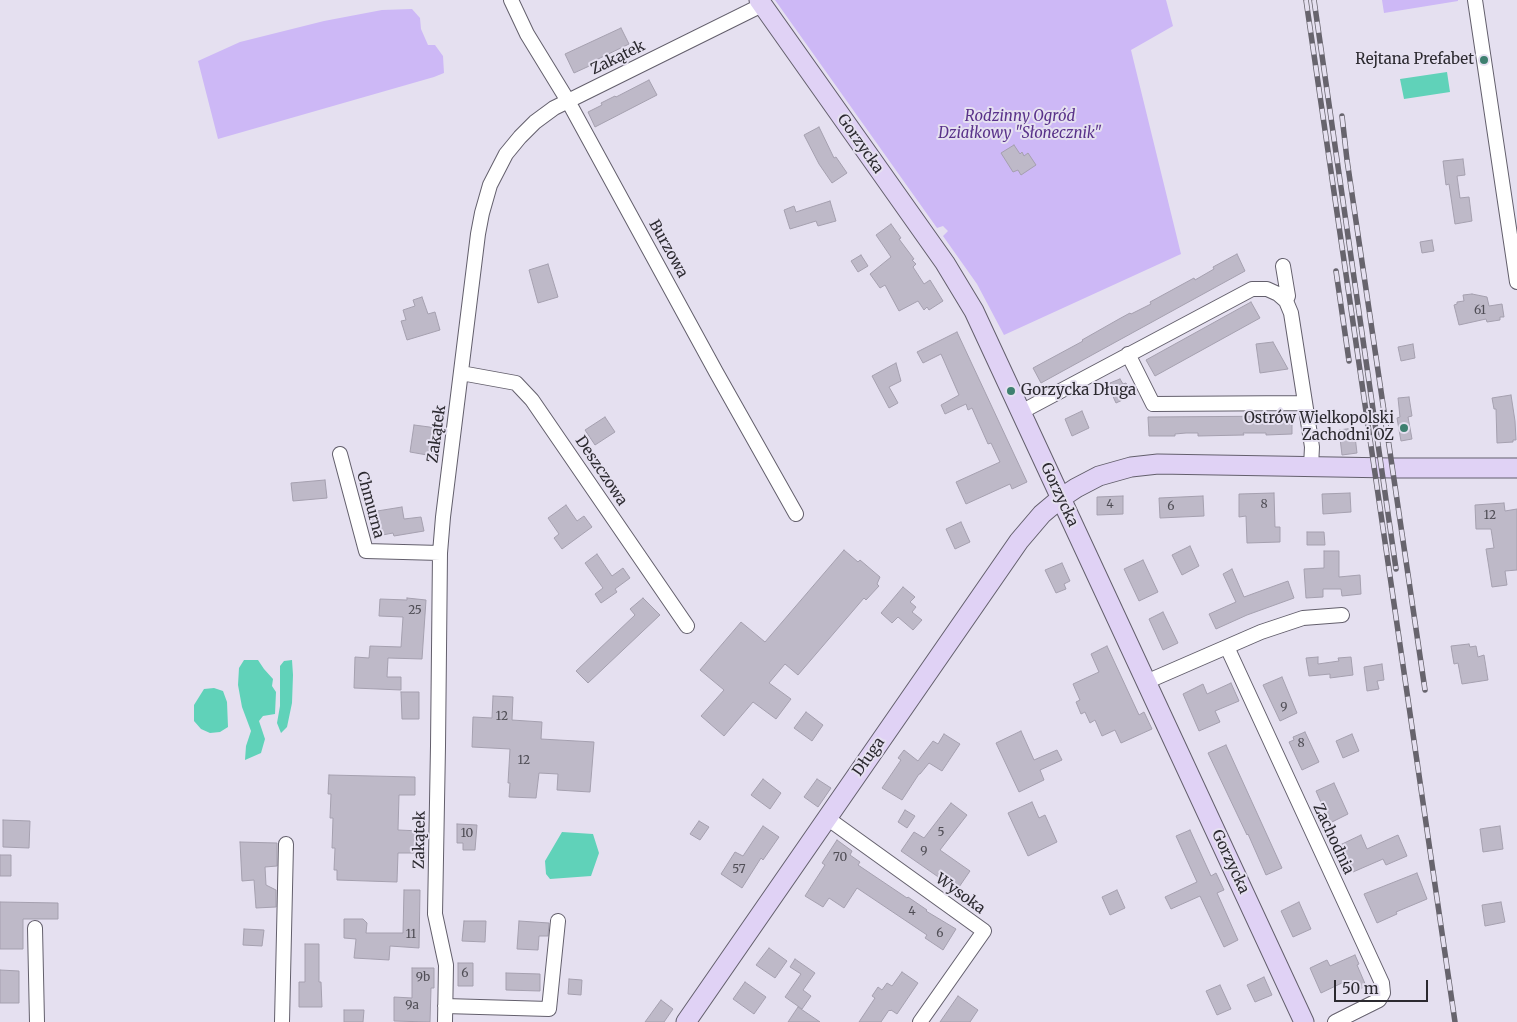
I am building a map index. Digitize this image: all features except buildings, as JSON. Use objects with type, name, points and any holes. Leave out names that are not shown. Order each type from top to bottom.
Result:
[{"type":"street","name":"Burzowa","points":[[511,0],[527,34],[568,100],[716,372],[796,514]]},
{"type":"street","points":[[1475,0],[1517,282]]},
{"type":"street","name":"Zakątek","points":[[445,1022],[446,965],[435,914],[440,553],[442,517],[478,234],[490,185],[506,154],[520,137],[535,122],[554,108],[760,2]]},
{"type":"street","name":"Gorzycka","points":[[760,2],[945,263],[974,311],[1304,1022]]},
{"type":"street","points":[[1283,266],[1288,296],[1286,301]]},
{"type":"street","points":[[1021,412],[1252,289],[1268,289],[1286,301],[1291,312],[1312,446],[1311,466]]},
{"type":"street","points":[[1128,354],[1153,404],[1305,403]]},
{"type":"street","name":"Deszczowa","points":[[461,374],[516,383],[532,400],[687,626]]},
{"type":"street","name":"Chmurna","points":[[340,454],[366,550],[440,553]]},
{"type":"street","name":"Długa","points":[[686,1022],[1019,541],[1042,514],[1076,488],[1099,476],[1131,467],[1158,464],[1517,468]]},
{"type":"street","points":[[1146,682],[1261,632],[1303,618],[1342,614]]},
{"type":"street","name":"Zachodnia","points":[[1227,647],[1382,983],[1383,993],[1379,1000],[1335,1022]]},
{"type":"street","name":"Wysoka","points":[[827,818],[984,931],[920,1022]]},
{"type":"street","points":[[282,1022],[286,844]]},
{"type":"street","points":[[446,1006],[549,1009],[558,921]]},
{"type":"street","points":[[35,928],[37,1022]]},
{"type":"green space","name":"Rodzinny Ogród Działkowy \"Słonecznik\"","points":[[775,0],[1166,0],[1173,26],[1131,50],[1181,254],[1004,335],[977,284],[943,236],[948,231],[943,226],[937,228]]},
{"type":"green space","points":[[1382,0],[1458,0],[1458,1],[1384,13]]},
{"type":"green space","points":[[412,9],[420,18],[421,29],[428,45],[435,45],[443,56],[444,73],[218,139],[198,61],[240,42],[324,21],[382,10]]},
{"type":"shaded area","points":[[1447,72],[1450,92],[1404,99],[1400,79]]},
{"type":"shaded area","points":[[244,660],[258,660],[273,679],[272,686],[276,692],[275,714],[263,716],[259,721],[265,739],[261,753],[245,760],[246,746],[251,731],[242,707],[238,685],[239,668]]},
{"type":"shaded area","points":[[292,660],[292,703],[287,727],[281,733],[277,723],[280,706],[280,666],[284,661]]},
{"type":"shaded area","points":[[214,688],[223,691],[227,702],[228,727],[220,732],[210,733],[201,729],[194,721],[194,705],[204,689]]},
{"type":"shaded area","points":[[562,832],[593,834],[599,853],[591,876],[550,879],[546,874],[545,861]]},
{"type":"railway","points":[[1306,0],[1455,1022]]},
{"type":"railway","points":[[1314,0],[1396,569]]},
{"type":"railway","points":[[1342,116],[1425,690]]},
{"type":"railway","points":[[1336,271],[1349,361]]},
{"type":"place","name":"Rejtana Prefabet","points":[[1484,60]]},
{"type":"place","name":"Gorzycka Długa","points":[[1011,391]]},
{"type":"place","name":"Ostrów Wielkopolski Zachodni OZ","points":[[1404,428]]}]
